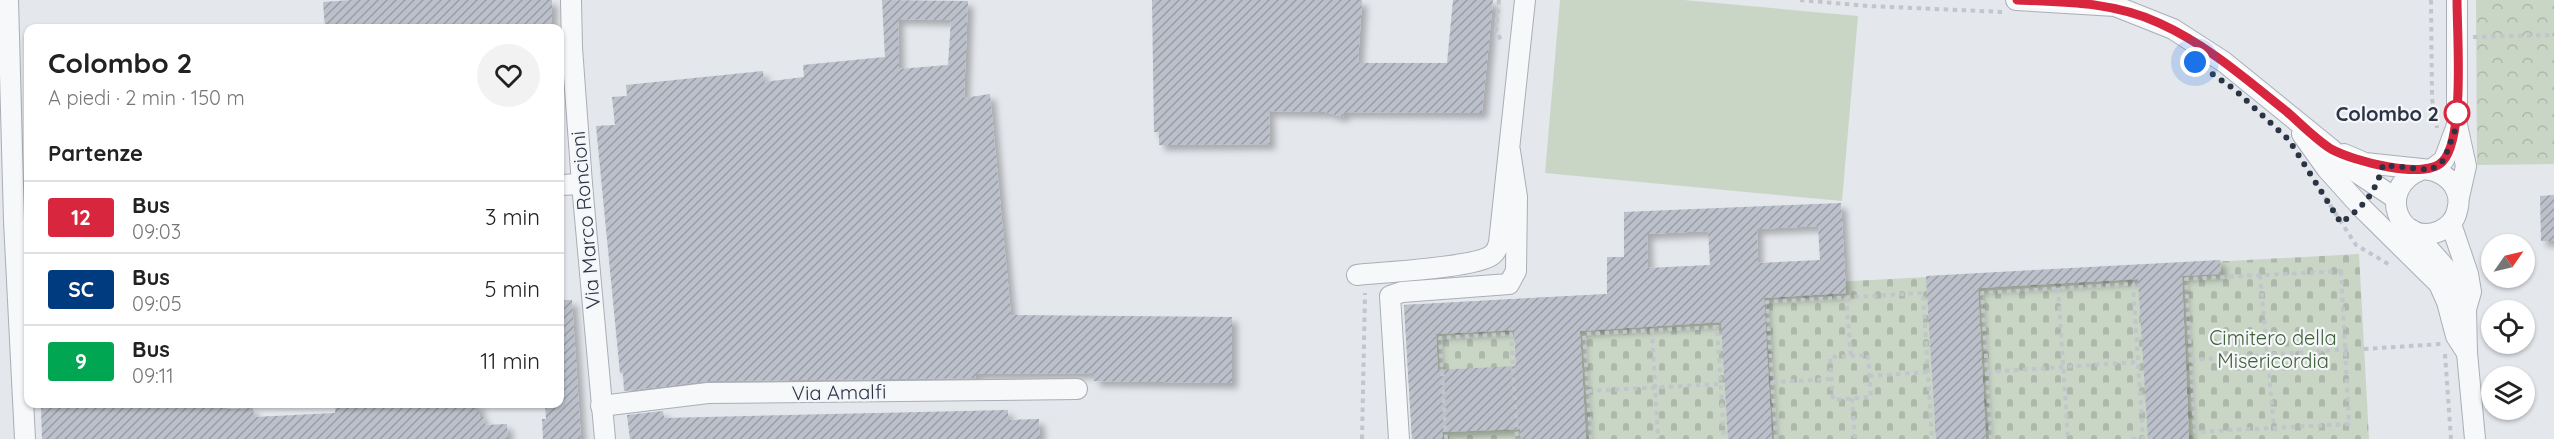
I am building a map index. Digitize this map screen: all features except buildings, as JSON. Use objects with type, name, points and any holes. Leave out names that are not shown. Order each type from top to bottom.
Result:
[{"type":"street","points":[[8,0],[14,221],[25,439]]},
{"type":"street","name":"Via Marco Roncioni","points":[[571,0],[572,48],[582,184],[604,439]]},
{"type":"street","points":[[1363,281],[1479,262],[1492,255],[1499,243],[1525,0]]},
{"type":"street","points":[[2412,230],[2422,234],[2432,234],[2451,224],[2456,216],[2466,166],[2457,125],[2457,0]]},
{"type":"street","points":[[2011,6],[2115,3],[2156,21],[2188,38],[2224,62],[2331,148],[2353,170],[2395,198]]},
{"type":"street","points":[[2287,112],[2327,169],[2439,284],[2447,302],[2456,336],[2467,353]]},
{"type":"street","points":[[2457,125],[2444,160],[2403,180],[2395,198],[2399,216],[2450,273],[2466,309]]},
{"type":"street","points":[[2331,148],[2365,163],[2426,170],[2449,179],[2459,196]]},
{"type":"street","points":[[1399,439],[1390,296],[1402,292],[1509,284],[1514,279],[1517,197],[1510,151]]},
{"type":"street","points":[[564,186],[582,184]]},
{"type":"street","points":[[2451,224],[2468,274],[2471,292],[2466,309],[2467,353],[2475,439]]},
{"type":"street","name":"Via Amalfi","points":[[601,406],[708,393],[1077,389]]},
{"type":"path","points":[[1499,0],[1496,31],[1506,49]]},
{"type":"path","points":[[1800,0],[1868,6],[2011,6]]},
{"type":"path","points":[[2431,0],[2432,99],[2438,135]]},
{"type":"path","points":[[2457,36],[2554,35]]},
{"type":"path","points":[[2322,193],[2356,245],[2393,266]]},
{"type":"path","points":[[2341,223],[2362,207]]},
{"type":"path","points":[[2341,271],[2348,350],[2349,424],[2195,432],[2187,279],[2341,271]]},
{"type":"path","points":[[2260,275],[2274,428]]},
{"type":"path","points":[[1362,439],[1363,281]]},
{"type":"path","points":[[1991,439],[1982,293],[2133,284],[2143,438],[2131,439]]},
{"type":"path","points":[[2058,288],[2068,439]]},
{"type":"path","points":[[1776,439],[1767,302],[1923,293],[1932,439]]},
{"type":"path","points":[[1846,297],[1851,356]]},
{"type":"path","points":[[1591,439],[1584,334],[1717,327],[1724,439]]},
{"type":"path","points":[[1652,330],[1658,439]]},
{"type":"path","points":[[1446,439],[1440,338],[1511,334],[1517,439]]},
{"type":"path","points":[[2364,349],[2445,344],[2451,439]]},
{"type":"path","points":[[2191,360],[2348,350]]},
{"type":"path","points":[[1868,355],[1870,397],[1833,400],[1830,357],[1851,356],[1868,355]]},
{"type":"path","points":[[1987,372],[2138,362]]},
{"type":"path","points":[[1869,376],[1928,372]]},
{"type":"path","points":[[1772,382],[1832,379]]},
{"type":"path","points":[[1588,391],[1720,384]]},
{"type":"path","points":[[1852,398],[1855,439]]},
{"type":"green space","points":[[1560,0],[1684,0],[1858,16],[1842,201],[1545,173]]},
{"type":"green space","points":[[2476,0],[2554,0],[2554,164],[2477,165]]},
{"type":"green space","name":"Cimitero della Misericordia","points":[[2359,254],[2369,439],[1412,439],[1404,305]]},
{"type":"bus line","name":"12","points":[[2017,0],[2115,6],[2156,21],[2173,29],[2224,62],[2331,148],[2365,163],[2421,170],[2431,170],[2444,160],[2457,125],[2457,0]]},
{"type":"place","name":"Colombo 2","points":[[2457,113]]},
{"type":"route","points":[[2195,62],[2234,89],[2289,140],[2341,223],[2362,207],[2378,184],[2383,165],[2431,170],[2444,160],[2457,125],[2457,102],[2457,113]]}]
